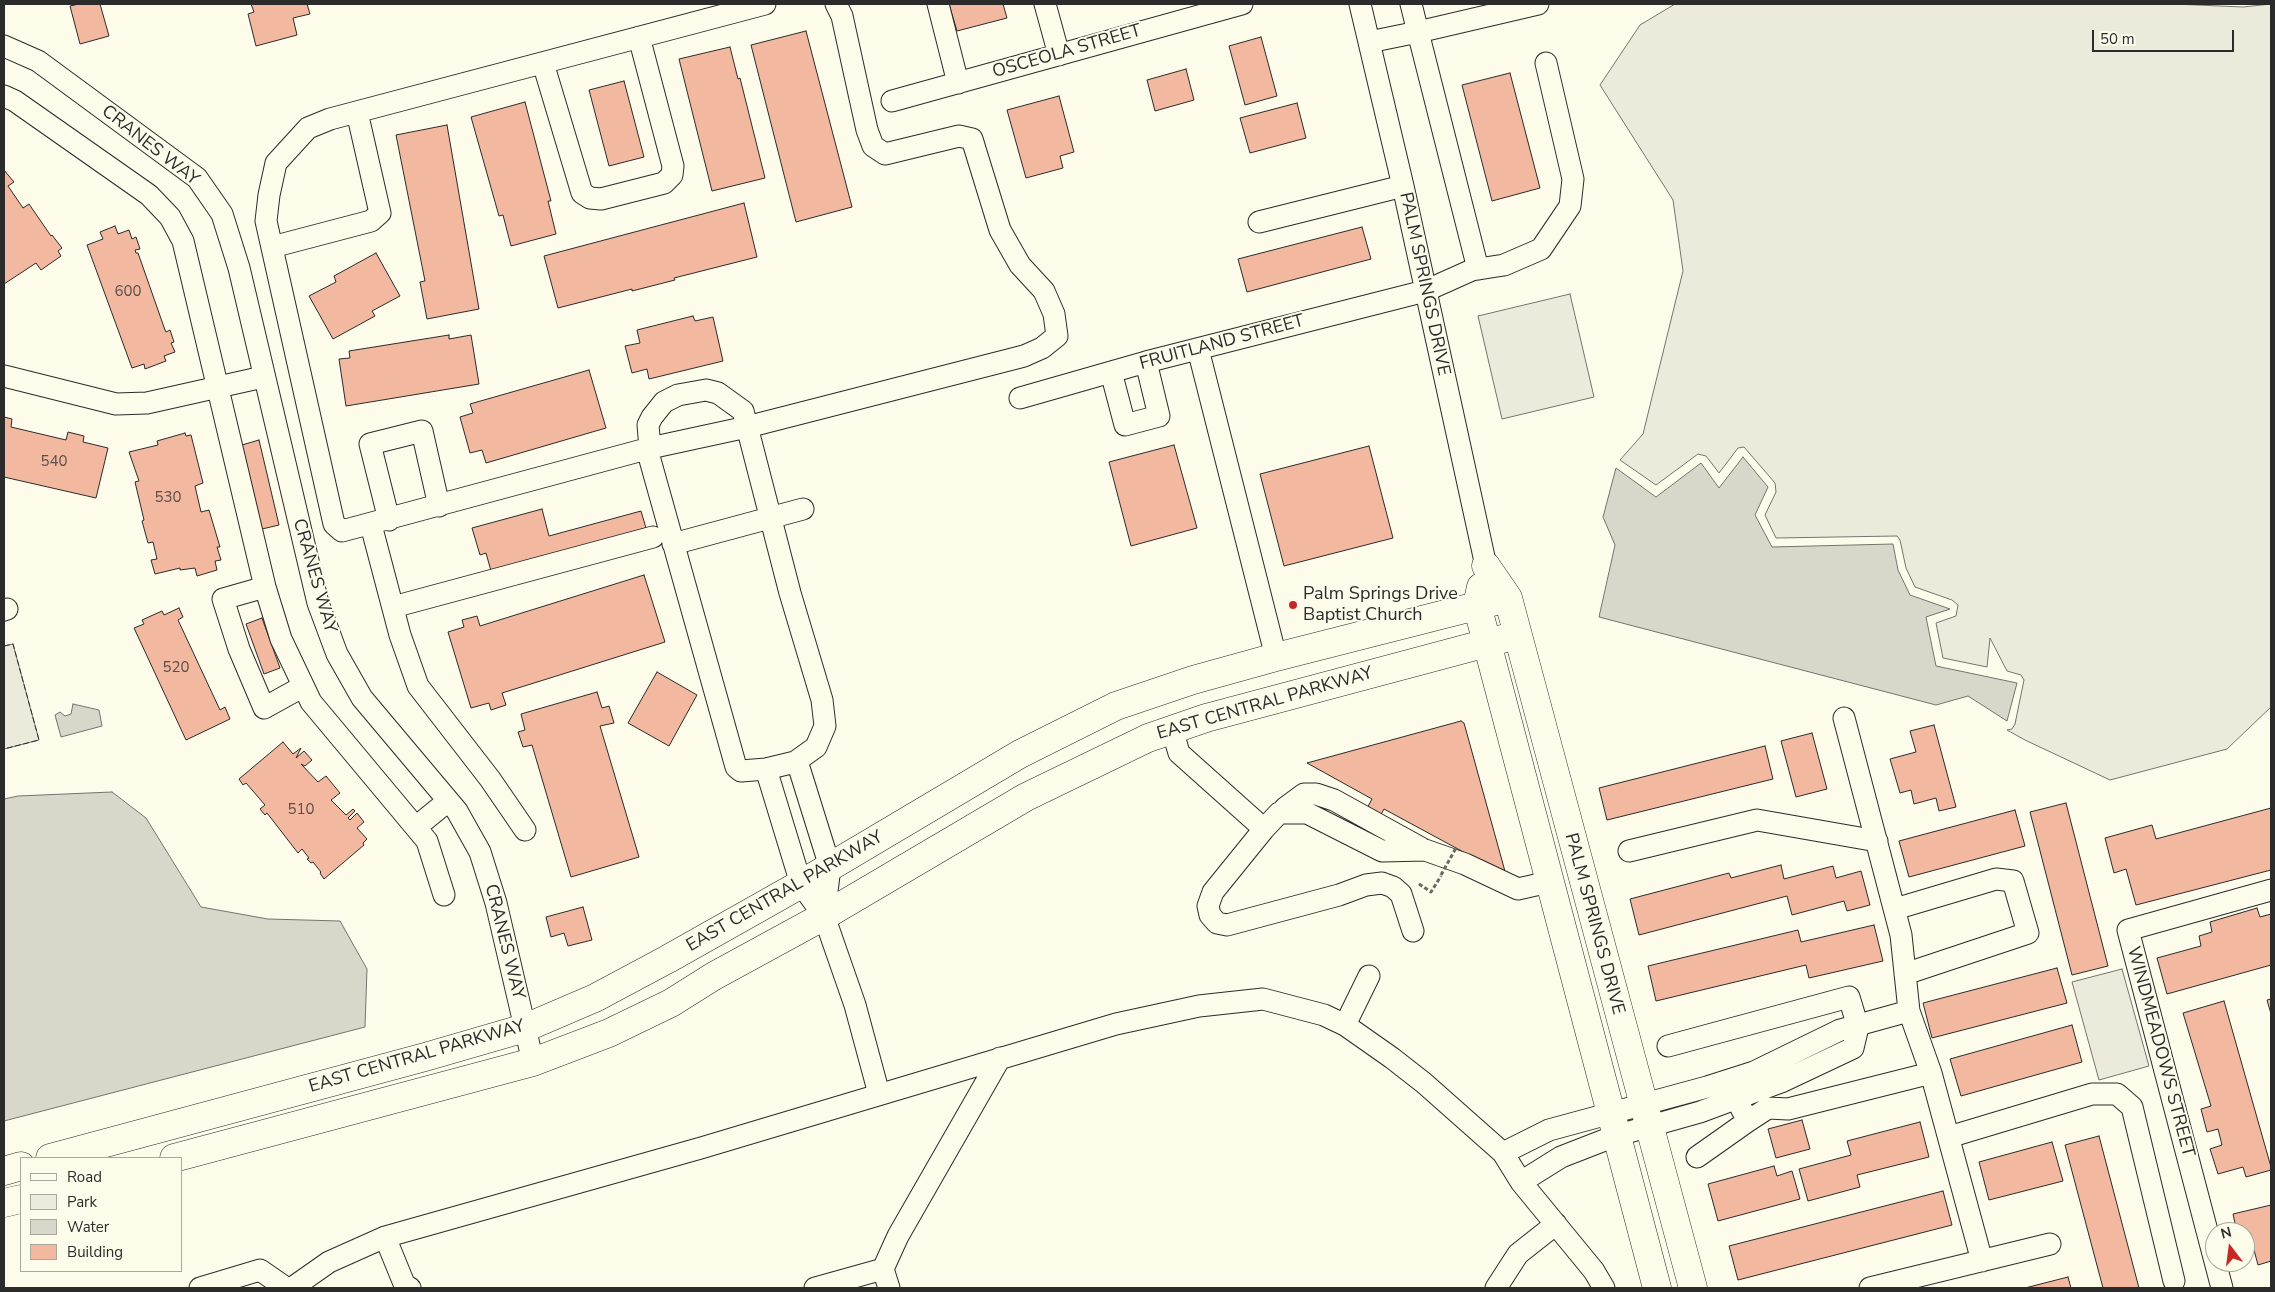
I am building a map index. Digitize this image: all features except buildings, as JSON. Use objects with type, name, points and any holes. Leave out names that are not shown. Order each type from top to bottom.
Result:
[{"type":"main road","name":"PALM SPRINGS DRIVE","points":[[1486,566],[1508,598],[1516,635],[1693,1288]]},
{"type":"main road","name":"PALM SPRINGS DRIVE","points":[[1486,566],[1477,605],[1486,644],[1657,1288]]},
{"type":"main road","name":"EAST CENTRAL PARKWAY","points":[[54,1157],[425,1057],[525,1028],[595,998],[801,884],[1020,754],[1116,706],[1193,680],[1276,657],[1508,598]]},
{"type":"main road","name":"EAST CENTRAL PARKWAY","points":[[178,1157],[533,1062],[609,1033],[670,1003],[714,976],[824,916],[1026,797],[1148,738],[1248,706],[1516,635]]},
{"type":"main road","points":[[4,1171],[20,1166]]},
{"type":"main road","points":[[4,1203],[20,1199]]},
{"type":"street","points":[[765,4],[330,119],[308,128],[276,162],[268,195],[266,221],[334,524],[342,531],[380,523],[648,449],[747,427],[1024,356],[1042,348],[1057,336],[1054,314],[1044,291],[1020,265],[1000,230],[972,139],[959,136],[885,154],[873,146],[867,130],[842,16],[836,4]]},
{"type":"street","points":[[938,4],[958,83]]},
{"type":"street","points":[[1045,4],[1059,55]]},
{"type":"street","name":"OSCEOLA STREET","points":[[892,101],[1059,55],[1219,7],[1242,4]]},
{"type":"street","name":"PALM SPRINGS DRIVE","points":[[1360,4],[1403,186],[1486,566]]},
{"type":"street","points":[[1411,4],[1478,269]]},
{"type":"street","points":[[1369,42],[1538,4]]},
{"type":"street","points":[[543,63],[582,193],[590,198],[601,199],[664,183],[672,175],[673,166],[639,38]]},
{"type":"street","name":"CRANES WAY","points":[[4,46],[38,61],[198,178],[222,214],[239,268],[263,377],[318,603],[336,654],[362,698],[457,811],[480,852],[496,903],[533,1062]]},
{"type":"street","name":"FRUITLAND STREET","points":[[1020,398],[1146,362],[1425,291],[1478,269],[1504,266],[1541,249],[1570,206],[1573,179],[1546,63]]},
{"type":"street","points":[[4,96],[15,100],[149,195],[170,217],[183,241],[219,386],[265,587],[281,638],[302,687],[311,702],[427,840],[444,895]]},
{"type":"street","points":[[272,248],[371,221],[380,213],[357,112]]},
{"type":"street","points":[[1259,222],[1403,186]]},
{"type":"street","points":[[1198,349],[1276,657]]},
{"type":"street","points":[[1111,372],[1125,425],[1159,416],[1146,362]]},
{"type":"street","points":[[4,376],[116,404],[147,403],[263,377]]},
{"type":"street","points":[[706,390],[718,392],[732,401],[743,411],[747,427],[790,593],[822,700],[825,726],[816,747],[797,761],[766,769],[741,771],[736,767],[663,540],[648,449],[648,425],[657,408],[678,395],[706,390]]},
{"type":"street","points":[[439,506],[422,432],[370,444],[393,607],[418,686],[490,779],[526,830]]},
{"type":"street","points":[[393,607],[663,540],[771,518],[803,509]]},
{"type":"street","points":[[265,587],[223,599],[239,649],[264,708],[302,687]]},
{"type":"street","points":[[1844,718],[1901,936],[1909,1011],[1931,1073],[1982,1261]]},
{"type":"street","points":[[1172,729],[1179,753],[1264,829]]},
{"type":"street","points":[[797,761],[830,867],[824,916]]},
{"type":"street","points":[[766,769],[801,884],[824,916],[855,1005],[879,1094]]},
{"type":"street","points":[[1413,931],[1401,894],[1393,887],[1382,884],[1366,885],[1339,895],[1227,925],[1217,923],[1210,914],[1208,906],[1213,892],[1264,829],[1286,807],[1304,794],[1325,796],[1408,849],[1465,864],[1518,889],[1549,882]]},
{"type":"street","points":[[416,827],[448,801]]},
{"type":"street","points":[[1286,807],[1307,813],[1382,851],[1408,849]]},
{"type":"street","points":[[1628,851],[1757,820],[1877,841]]},
{"type":"street","points":[[1894,909],[1996,879],[2013,881],[2028,933],[1905,974]]},
{"type":"street","name":"WINDMEADOWS STREET","points":[[2222,1288],[2128,930],[2271,890]]},
{"type":"street","points":[[1345,1026],[1370,976]]},
{"type":"street","points":[[1503,1153],[1549,1130],[1612,1124],[1782,1082],[1853,1048],[1858,1026],[1849,997],[1668,1046]]},
{"type":"street","points":[[292,1288],[329,1262],[385,1237],[701,1148],[1116,1024],[1199,1006],[1263,999],[1324,1016],[1345,1026],[1392,1058],[1503,1153],[1521,1182],[1594,1272],[1604,1288]]},
{"type":"street","points":[[1858,1026],[1909,1011]]},
{"type":"street","points":[[815,1288],[886,1279],[898,1236],[1000,1058]]},
{"type":"street","points":[[1697,1157],[1768,1108],[1788,1109],[1931,1073]]},
{"type":"street","points":[[1949,1137],[2092,1094],[2117,1094],[2132,1108],[2174,1281]]},
{"type":"street","points":[[1727,1095],[1748,1121]]},
{"type":"street","points":[[1521,1182],[1612,1124]]},
{"type":"street","points":[[1496,1288],[1518,1254],[1556,1224]]},
{"type":"street","points":[[385,1237],[405,1286],[410,1288]]},
{"type":"street","points":[[1870,1288],[2050,1244]]},
{"type":"street","points":[[200,1288],[260,1270],[286,1288]]},
{"type":"path","points":[[1441,875],[1456,848]]},
{"type":"green space","points":[[1675,4],[2174,4],[2243,7],[2271,4],[2271,707],[2227,749],[2110,780],[2025,740],[2007,730],[2012,729],[2015,724],[2024,680],[2021,675],[2007,671],[1990,638],[1987,667],[1943,658],[1936,623],[1956,616],[1958,605],[1952,600],[1915,587],[1906,568],[1900,540],[1897,536],[1776,538],[1765,515],[1776,492],[1775,483],[1744,447],[1738,448],[1719,473],[1706,456],[1698,454],[1656,485],[1620,460],[1643,434],[1683,271],[1673,200],[1600,85],[1640,25]]},
{"type":"green space","points":[[1570,294],[1594,397],[1502,419],[1478,316]]},
{"type":"green space","points":[[13,644],[39,740],[4,749],[4,646]]},
{"type":"green space","points":[[2122,969],[2149,1066],[2099,1080],[2072,982]]},
{"type":"water","points":[[1743,457],[1768,487],[1755,515],[1772,547],[1893,544],[1898,570],[1910,595],[1950,609],[1926,617],[1936,666],[2017,683],[2007,721],[1968,696],[1936,705],[1599,617],[1615,545],[1603,517],[1616,468],[1656,497],[1701,463],[1719,488]]},
{"type":"water","points":[[73,704],[99,710],[102,726],[61,737],[55,715],[60,712],[65,716],[71,714]]},
{"type":"water","points":[[112,792],[146,818],[201,907],[268,919],[340,921],[367,969],[365,1027],[4,1121],[4,799],[18,796]]},
{"type":"fence","points":[[4,646],[13,644],[39,740],[4,749]]},
{"type":"place","name":"Palm Springs Drive Baptist Church","points":[[1293,605]]}]
